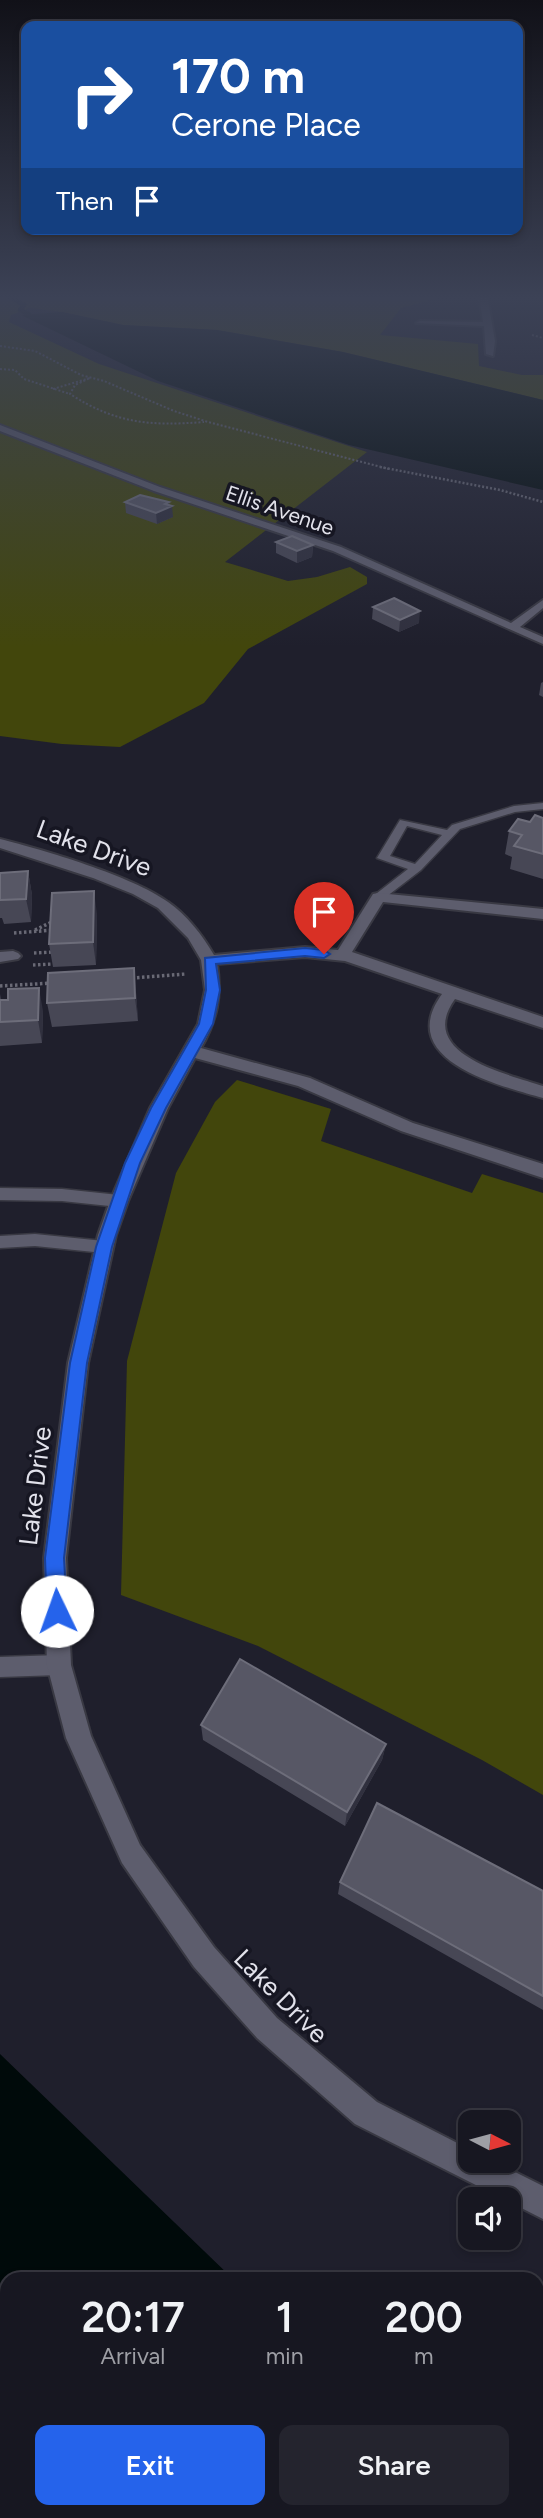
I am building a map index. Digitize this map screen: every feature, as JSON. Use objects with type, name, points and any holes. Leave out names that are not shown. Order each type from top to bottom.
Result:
[{"type":"street","name":"Ellis Avenue","points":[[0,428],[157,489],[337,549],[543,641]]},
{"type":"street","points":[[514,626],[543,603]]},
{"type":"street","name":"Lake Drive","points":[[0,844],[138,891],[163,905],[194,935],[202,967],[213,990],[206,1024],[159,1108],[119,1201],[104,1247],[78,1363],[55,1558],[59,1665],[79,1738],[131,1854],[213,1968],[267,2028],[366,2113],[543,2203]]},
{"type":"street","points":[[342,956],[377,897],[411,898],[543,914]]},
{"type":"street","points":[[202,967],[305,952],[342,956],[543,1023]]},
{"type":"street","points":[[452,992],[438,1013],[437,1034],[446,1051],[462,1063],[543,1092]]},
{"type":"street","points":[[191,1051],[304,1082],[407,1127],[543,1171]]},
{"type":"lane","points":[[377,897],[417,869],[456,827],[514,808],[543,806]]},
{"type":"lane","points":[[417,869],[383,858],[404,822],[450,834]]},
{"type":"lane","points":[[0,1194],[51,1194],[119,1201]]},
{"type":"lane","points":[[0,1242],[34,1240],[104,1247]]},
{"type":"lane","points":[[0,1667],[59,1665]]},
{"type":"path","points":[[103,413],[128,423],[156,426],[208,422]]},
{"type":"path","points":[[183,413],[208,422],[372,466],[500,490],[543,502]]},
{"type":"path","points":[[55,930],[31,932],[56,919]]},
{"type":"path","points":[[30,954],[54,952]]},
{"type":"path","points":[[29,966],[53,964]]},
{"type":"path","points":[[120,979],[202,967]]},
{"type":"path","points":[[131,978],[132,985]]},
{"type":"path","points":[[0,986],[58,982],[58,989]]},
{"type":"path","points":[[11,998],[12,985]]},
{"type":"green space","points":[[0,413],[247,413],[367,452],[225,562],[288,581],[317,577],[350,567],[367,577],[367,584],[248,649],[204,703],[120,747],[62,744],[0,736]]},
{"type":"green space","points":[[237,1080],[331,1109],[321,1141],[472,1193],[482,1174],[543,1193],[543,1795],[482,1760],[258,1646],[121,1595],[127,1361],[176,1173],[215,1102]]},
{"type":"shaded area","points":[[252,413],[543,413],[543,490],[349,445]]},
{"type":"shaded area","points":[[0,2054],[226,2272],[0,2272]]},
{"type":"building","points":[[140,495],[169,502],[165,504],[172,506],[156,513],[125,502]]},
{"type":"building","points":[[292,536],[313,545],[297,551],[276,542]]},
{"type":"building","points":[[394,598],[420,611],[400,620],[373,607]]},
{"type":"building","points":[[535,815],[543,818],[543,854],[514,846],[522,835],[509,831],[518,819],[530,822]]},
{"type":"building","points":[[28,871],[26,899],[0,900],[0,873]]},
{"type":"building","points":[[94,891],[93,942],[49,944],[52,893]]},
{"type":"building","points":[[134,968],[135,998],[47,1003],[48,973]]},
{"type":"building","points":[[39,988],[38,1020],[0,1022],[0,1000],[8,1000],[8,989]]},
{"type":"building","points":[[240,1659],[386,1744],[347,1812],[201,1725]]},
{"type":"building","points":[[377,1803],[543,1891],[543,1996],[340,1882]]},
{"type":"route","points":[[57,1611],[55,1558],[78,1363],[104,1247],[133,1163],[159,1108],[206,1024],[213,990],[209,960],[305,952],[324,954]]}]
